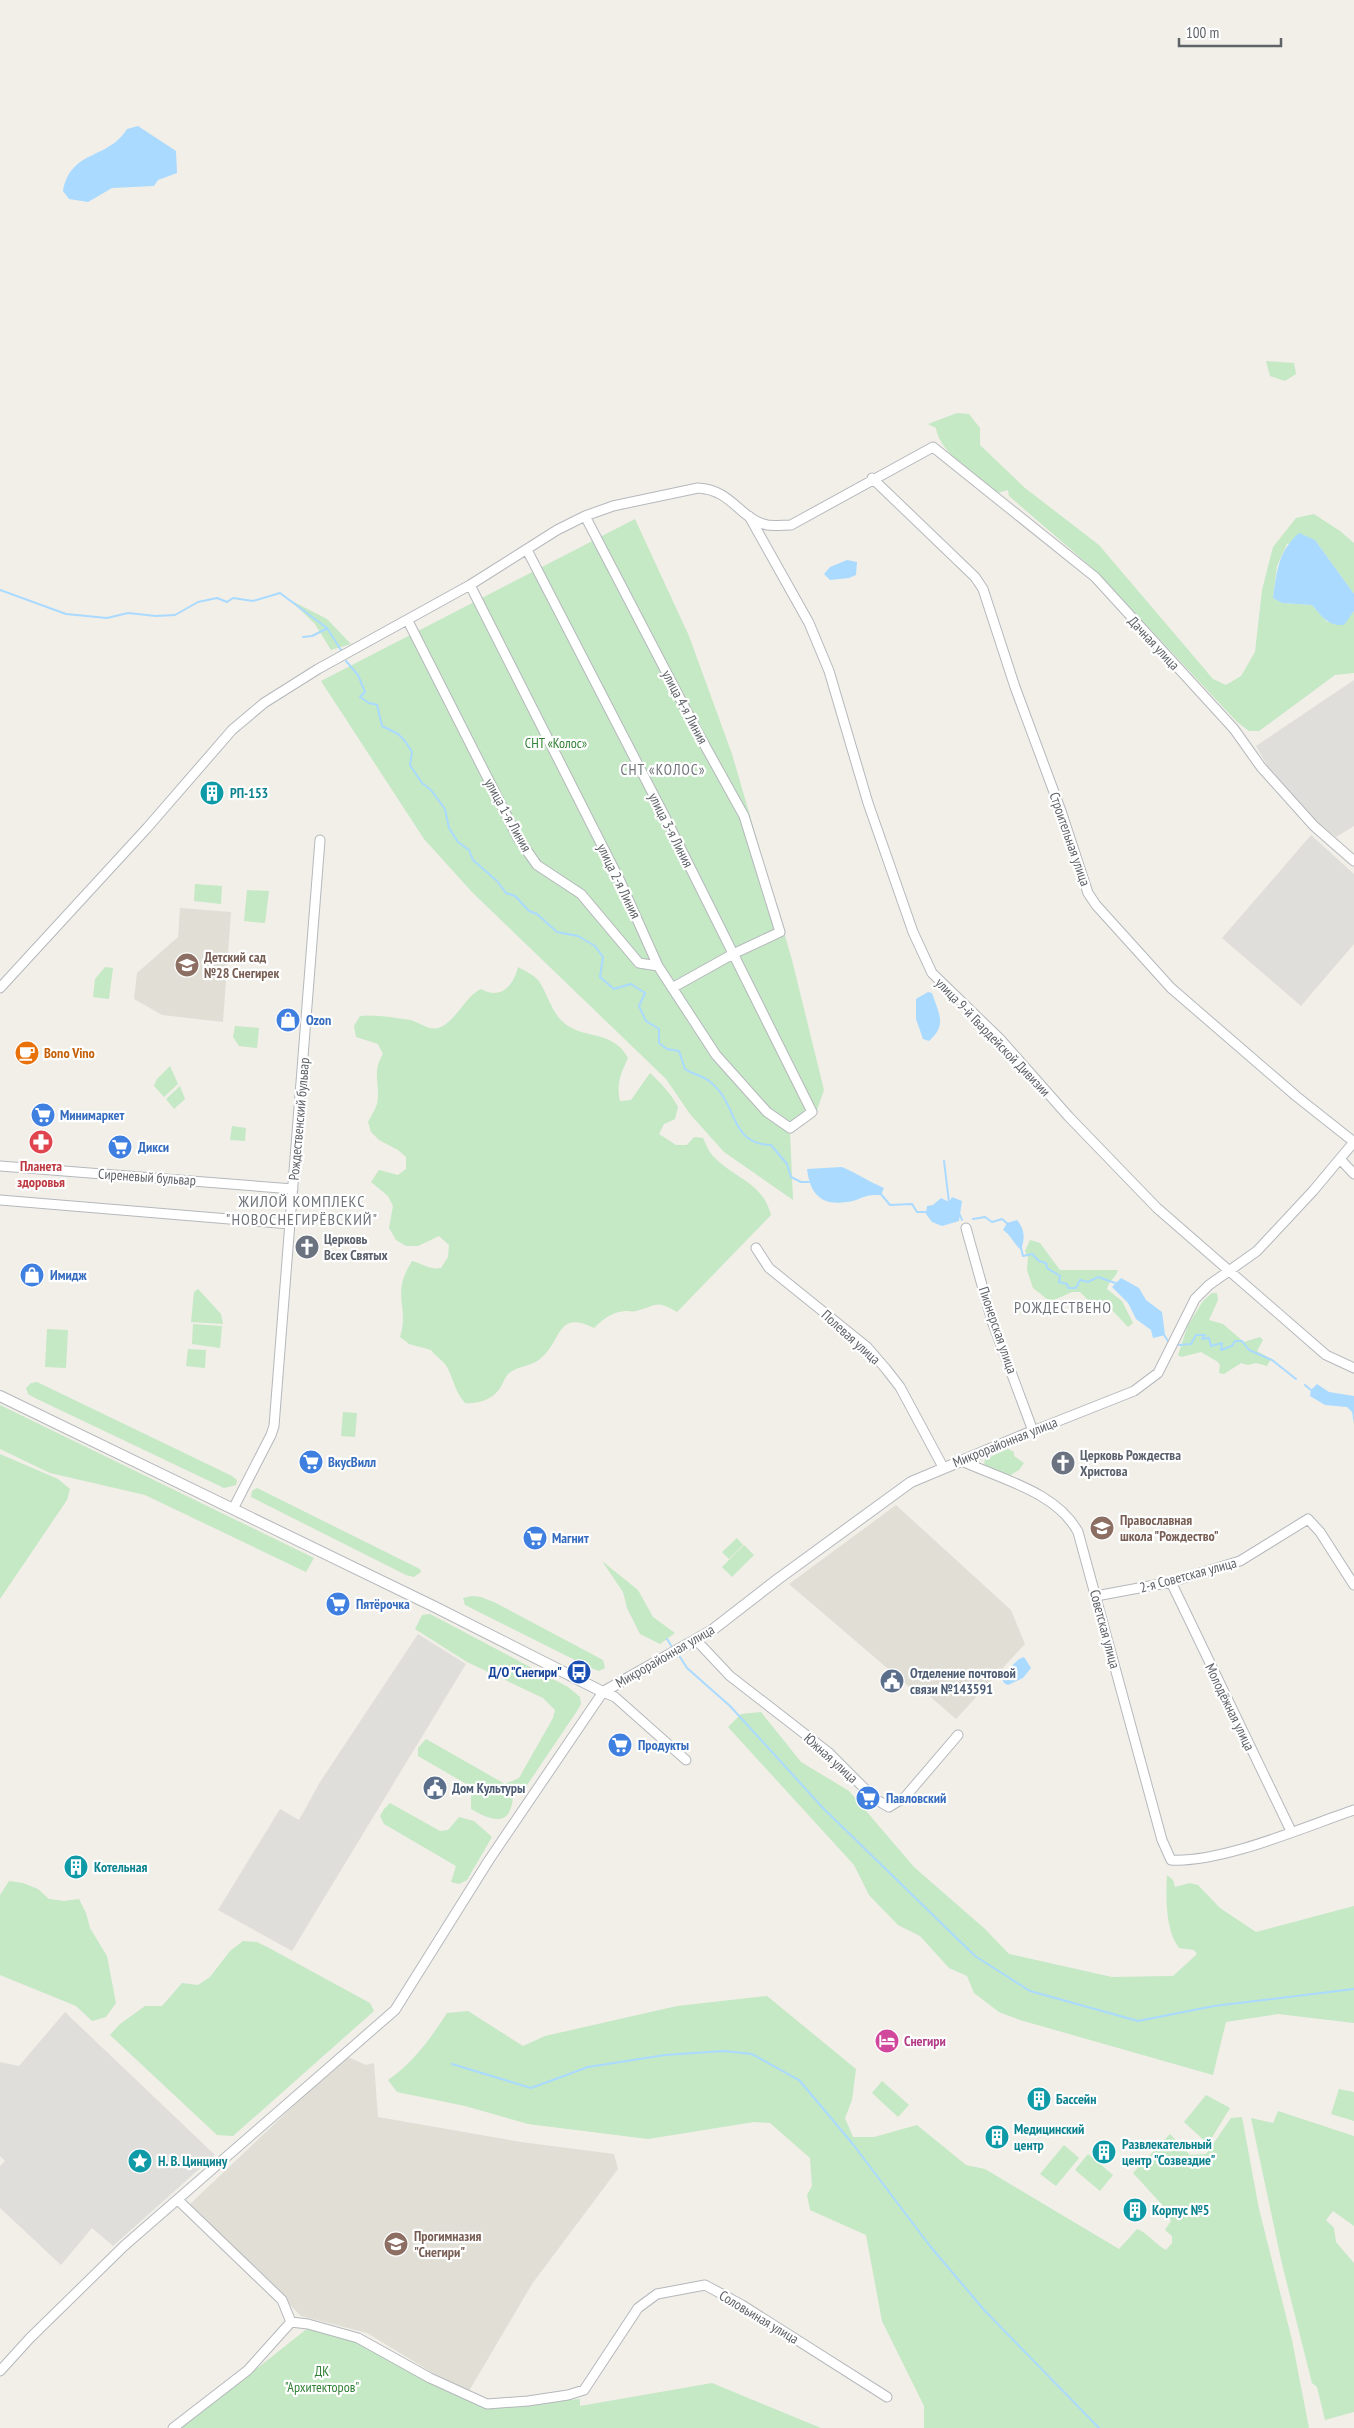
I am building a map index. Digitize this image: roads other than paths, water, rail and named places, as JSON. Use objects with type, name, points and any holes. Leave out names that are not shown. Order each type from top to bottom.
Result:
[{"type":"street","name":"Дачная улица","points":[[872,478],[933,447],[1095,577],[1234,728],[1261,767],[1314,826],[1354,861]]},
{"type":"street","points":[[0,988],[122,855],[232,730],[264,704],[295,684],[470,585],[557,530],[585,516],[613,506],[698,488],[712,488],[727,496],[749,516],[766,525],[791,525],[872,478]]},
{"type":"street","name":"Строительная улица","points":[[872,478],[975,577],[982,589],[1088,893],[1096,905],[1171,988],[1296,1096],[1354,1142]]},
{"type":"street","name":"улица 4-я Линия","points":[[585,516],[698,733],[744,816],[780,932],[733,954]]},
{"type":"street","name":"улица 9-й Гвардейской Дивизии","points":[[749,516],[809,624],[829,671],[868,803],[913,932],[932,973],[1000,1039],[1069,1117],[1157,1208],[1216,1262],[1326,1355],[1354,1368]]},
{"type":"street","name":"улица 3-я Линия","points":[[527,550],[812,1112]]},
{"type":"street","name":"улица 2-я Линия","points":[[470,585],[620,881],[658,966],[672,988],[716,1055],[767,1112],[790,1128],[812,1112]]},
{"type":"street","name":"улица 1-я Линия","points":[[408,621],[518,838],[537,865],[581,894],[639,963],[658,966]]},
{"type":"street","name":"Рождественский бульвар","points":[[233,1509],[274,1426],[320,840]]},
{"type":"street","points":[[672,988],[733,954]]},
{"type":"street","name":"Микрорайонная улица","points":[[603,1692],[697,1641],[911,1482],[943,1467],[1144,1385],[1158,1373],[1166,1361],[1181,1324],[1195,1299],[1210,1285],[1257,1251],[1280,1228],[1354,1142]]},
{"type":"street","points":[[1340,1159],[1354,1174]]},
{"type":"street","name":"Сиреневый бульвар","points":[[0,1166],[293,1189]]},
{"type":"street","points":[[0,1200],[290,1224]]},
{"type":"street","name":"Пионерская улица","points":[[966,1228],[992,1321],[1034,1431]]},
{"type":"street","name":"Полевая улица","points":[[756,1248],[769,1268],[867,1347],[886,1369],[900,1387],[943,1467]]},
{"type":"street","points":[[0,1396],[615,1697],[686,1760]]},
{"type":"street","name":"Советская улица","points":[[960,1460],[1034,1494],[1065,1513],[1078,1532],[1162,1840],[1171,1860],[1195,1859],[1256,1844],[1291,1832]]},
{"type":"street","name":"2-я Советская улица","points":[[1096,1596],[1171,1582],[1240,1562],[1308,1519],[1320,1532],[1354,1585]]},
{"type":"street","name":"Молодёжная улица","points":[[1171,1582],[1291,1832]]},
{"type":"street","name":"Южная улица","points":[[697,1641],[730,1676],[828,1752],[875,1799],[889,1807],[905,1797],[958,1735]]},
{"type":"street","points":[[0,2371],[30,2338],[97,2272],[226,2156],[395,2010],[488,1862],[603,1692]]},
{"type":"street","points":[[1291,1832],[1354,1810]]},
{"type":"street","points":[[173,2428],[248,2370],[291,2322],[282,2300],[178,2200]]},
{"type":"street","name":"Соловьиная улица","points":[[291,2322],[308,2324],[358,2338],[430,2378],[487,2404],[528,2401],[568,2396],[584,2390],[638,2308],[658,2294],[705,2285],[742,2305],[888,2397]]},
{"type":"water","points":[[138,126],[176,151],[177,173],[158,180],[154,186],[112,188],[88,202],[69,199],[63,191],[67,178],[74,168],[82,161],[110,146],[127,129]]},
{"type":"water","points":[[1299,533],[1315,540],[1354,594],[1354,611],[1344,625],[1329,622],[1312,605],[1282,603],[1273,598],[1280,562],[1287,547]]},
{"type":"water","points":[[847,560],[857,562],[856,575],[849,578],[830,580],[824,574],[830,567]]},
{"type":"water","points":[[928,992],[932,993],[940,1018],[938,1029],[929,1041],[923,1039],[916,1019],[916,999]]},
{"type":"water","points":[[842,1167],[884,1188],[881,1195],[870,1195],[838,1203],[823,1200],[814,1191],[807,1169]]},
{"type":"water","points":[[952,1197],[962,1201],[959,1221],[942,1226],[932,1222],[926,1214],[927,1206],[933,1205],[941,1198],[949,1202]]},
{"type":"water","points":[[1017,1220],[1024,1234],[1021,1250],[1003,1230],[1007,1223]]},
{"type":"water","points":[[1121,1278],[1139,1288],[1146,1300],[1162,1312],[1165,1335],[1153,1338],[1151,1330],[1136,1319],[1128,1303],[1112,1287]]},
{"type":"water","points":[[1317,1384],[1329,1392],[1354,1396],[1354,1424],[1352,1412],[1347,1407],[1325,1405],[1310,1396],[1311,1390]]},
{"type":"water","points":[[1024,1657],[1031,1668],[1023,1678],[1008,1685],[1004,1683],[1001,1676],[1019,1659]]},
{"type":"waterway","points":[[0,590],[66,614],[107,618],[128,613],[156,616],[175,615],[198,602],[217,598],[227,602],[233,598],[253,601],[280,593],[327,628],[341,650]]},
{"type":"waterway","points":[[303,637],[312,636],[326,629]]},
{"type":"waterway","points":[[346,661],[358,675],[365,692],[360,697],[369,703],[377,705],[382,726],[398,734],[405,741],[412,752],[410,765],[422,783],[431,790],[445,809],[449,828],[458,842],[469,850],[473,860],[497,881],[506,893],[515,896],[529,911],[537,914],[557,932],[578,936],[595,946],[603,957],[600,977],[614,989],[631,984],[645,993],[639,1006],[646,1021],[659,1029],[659,1043],[667,1049],[679,1051],[685,1069],[707,1079],[719,1090],[740,1130],[747,1138],[757,1143],[771,1145],[787,1164],[791,1177],[801,1182],[809,1182]]},
{"type":"waterway","points":[[944,1161],[949,1202]]},
{"type":"waterway","points":[[880,1193],[890,1205],[912,1204],[917,1212],[928,1212]]},
{"type":"waterway","points":[[960,1215],[962,1220]]},
{"type":"waterway","points":[[973,1219],[985,1217],[992,1222],[1002,1219],[1009,1225]]},
{"type":"waterway","points":[[1021,1248],[1023,1256],[1032,1254],[1039,1261],[1046,1263],[1047,1268],[1060,1276],[1059,1282],[1067,1284],[1068,1288],[1076,1288],[1080,1280],[1088,1282],[1098,1277],[1118,1284]]},
{"type":"waterway","points":[[1164,1335],[1168,1341]]},
{"type":"waterway","points":[[1179,1345],[1191,1344],[1196,1335],[1205,1335],[1202,1339],[1209,1338],[1211,1346],[1222,1343],[1221,1350],[1232,1346],[1235,1341],[1242,1341],[1249,1350],[1272,1360],[1296,1379]]},
{"type":"waterway","points":[[1305,1385],[1311,1390]]},
{"type":"waterway","points":[[667,1639],[672,1647]]},
{"type":"waterway","points":[[680,1657],[687,1668],[730,1706],[823,1808],[975,1956],[1030,1991],[1138,2021],[1214,2006],[1354,1989]]},
{"type":"waterway","points":[[452,2064],[531,2088],[588,2067],[665,2055],[724,2051],[752,2054],[799,2080],[852,2143],[930,2246],[985,2311],[1099,2428]]},
{"type":"place","name":"РП-153","points":[[212,793]]},
{"type":"place","name":"Детский сад №28 Снегирек","points":[[187,965]]},
{"type":"place","name":"Ozon","points":[[288,1020]]},
{"type":"place","name":"Bono Vino","points":[[27,1053]]},
{"type":"place","name":"Минимаркет","points":[[43,1115]]},
{"type":"place","name":"Планета здоровья","points":[[41,1142]]},
{"type":"place","name":"Дикси","points":[[120,1147]]},
{"type":"place","name":"Церковь Всех Святых","points":[[307,1247]]},
{"type":"place","name":"Имидж","points":[[32,1275]]},
{"type":"place","name":"ВкусВилл","points":[[311,1462]]},
{"type":"place","name":"Церковь Рождества Христова","points":[[1063,1463]]},
{"type":"place","name":"Православная школа \"Рождество\"","points":[[1102,1528]]},
{"type":"place","name":"Магнит","points":[[535,1538]]},
{"type":"place","name":"Пятёрочка","points":[[338,1604]]},
{"type":"place","name":"Д/О \"Снегири\"","points":[[579,1672]]},
{"type":"place","name":"Отделение почтовой связи №143591","points":[[892,1681]]},
{"type":"place","name":"Продукты","points":[[620,1745]]},
{"type":"place","name":"Дом Культуры","points":[[435,1788]]},
{"type":"place","name":"Павловский","points":[[868,1798]]},
{"type":"place","name":"Котельная","points":[[76,1867]]},
{"type":"place","name":"Снегири","points":[[887,2041]]},
{"type":"place","name":"Бассейн","points":[[1039,2099]]},
{"type":"place","name":"Медицинский центр","points":[[997,2137]]},
{"type":"place","name":"Развлекательный центр \"Созвездие\"","points":[[1104,2152]]},
{"type":"place","name":"Н. В. Цинцину","points":[[140,2161]]},
{"type":"place","name":"Корпус №5","points":[[1135,2210]]},
{"type":"place","name":"Прогимназия \"Снегири\"","points":[[396,2244]]},
{"type":"district","name":"СНТ «КОЛОС»","points":[[663,769]]},
{"type":"district","name":"ЖИЛОЙ КОМПЛЕКС \"НОВОСНЕГИРЁВСКИЙ\"","points":[[302,1210]]},
{"type":"district","name":"РОЖДЕСТВЕНО","points":[[1063,1307]]},
{"type":"park label","name":"СНТ «Колос»","points":[[556,743]]},
{"type":"park label","name":"ДК \"Архитекторов\"","points":[[322,2380]]}]
